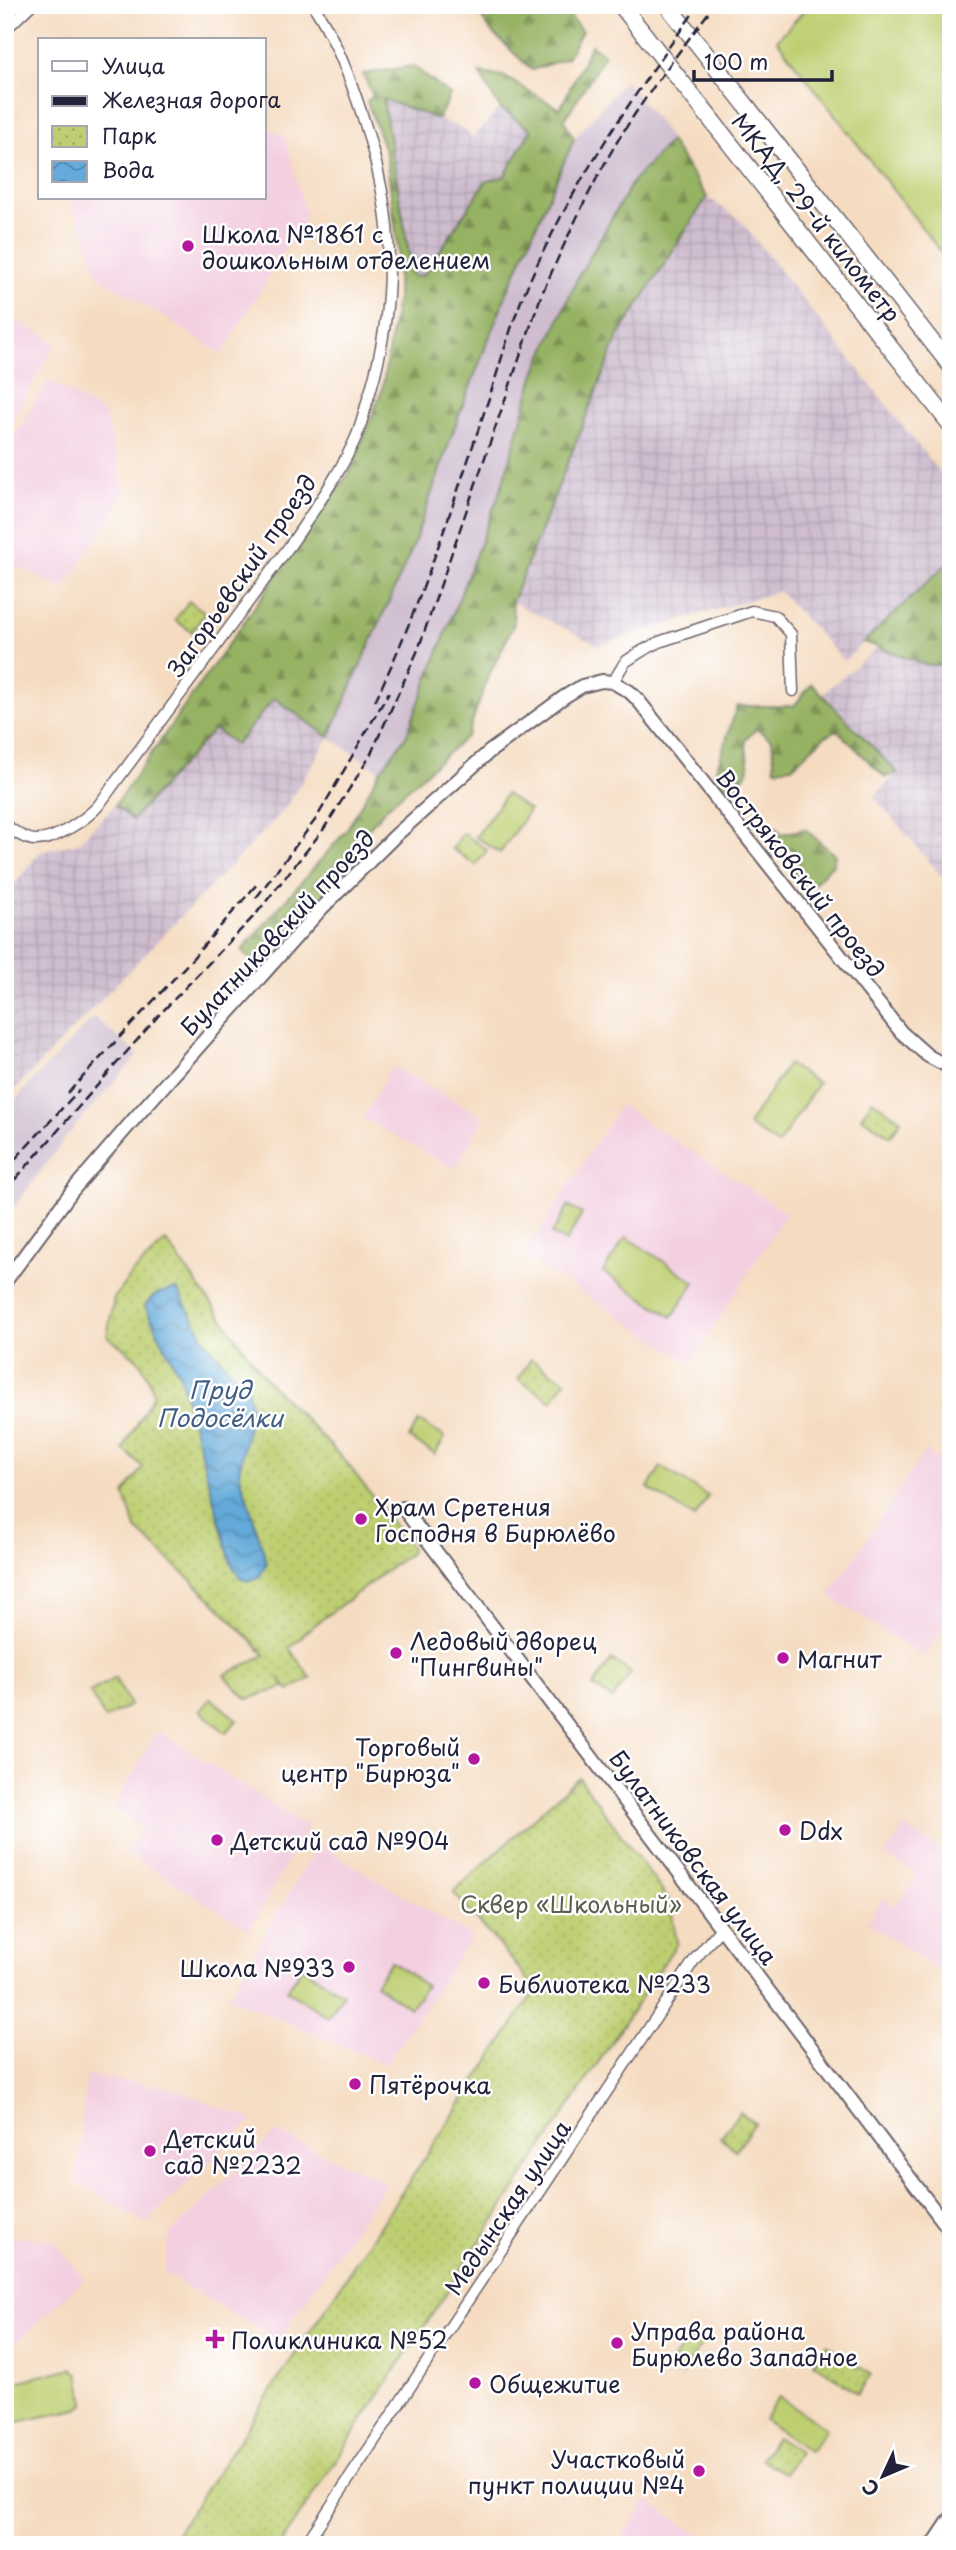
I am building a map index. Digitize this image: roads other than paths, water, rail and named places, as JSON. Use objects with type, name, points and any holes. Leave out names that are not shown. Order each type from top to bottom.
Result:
[{"type":"highway","name":"МКАД, 29-й километр","points":[[621,5],[951,425]]},
{"type":"highway","name":"МКАД, 29-й километр","points":[[667,5],[951,366]]},
{"type":"street","points":[[5,30],[31,5]]},
{"type":"street","name":"Загорьевский проезд","points":[[5,825],[33,841],[42,840],[87,817],[98,806],[294,540],[357,435],[387,319],[390,282],[388,225],[378,163],[366,126],[326,24],[313,5]]},
{"type":"street","name":"Булатниковский проезд","points":[[5,1282],[72,1191],[300,932],[364,865],[464,773],[534,718],[585,685],[615,677],[634,655],[659,642],[752,611],[775,616],[791,634],[793,691]]},
{"type":"street","name":"Востряковский проезд","points":[[615,677],[630,692],[901,1032],[928,1056],[949,1066]]},
{"type":"street","name":"Булатниковская улица","points":[[403,1508],[951,2232]]},
{"type":"street","name":"Медынская улица","points":[[305,2545],[695,1959],[721,1928]]},
{"type":"street","points":[[933,2545],[951,2518]]},
{"type":"water","name":"Пруд Подосёлки","points":[[177,1289],[207,1344],[248,1389],[251,1410],[239,1472],[267,1563],[259,1577],[248,1581],[240,1578],[231,1563],[180,1376],[145,1307],[158,1294]]},
{"type":"railway","points":[[375,701],[422,591],[515,317],[544,250],[605,142],[699,5]]},
{"type":"railway","points":[[5,1191],[159,1015],[256,914],[323,830],[369,758],[418,650],[541,296],[558,257],[586,199],[628,124],[714,5]]},
{"type":"railway","points":[[256,898],[316,819],[389,692]]},
{"type":"railway","points":[[68,1093],[258,883]]},
{"type":"railway","points":[[5,1170],[79,1090]]},
{"type":"place","name":"Школа №1861 с дошкольным отделением","points":[[188,246]]},
{"type":"place","name":"Храм Сретения Господня в Бирюлёво","points":[[361,1519]]},
{"type":"place","name":"Ледовый дворец \"Пингвины\"","points":[[396,1653]]},
{"type":"place","name":"Магнит","points":[[783,1658]]},
{"type":"place","name":"Торговый центр \"Бирюза\"","points":[[474,1759]]},
{"type":"place","name":"Ddx","points":[[785,1830]]},
{"type":"place","name":"Детский сад №904","points":[[217,1840]]},
{"type":"place","name":"Школа №933","points":[[349,1967]]},
{"type":"place","name":"Библиотека №233","points":[[484,1983]]},
{"type":"place","name":"Пятёрочка","points":[[355,2084]]},
{"type":"place","name":"Детский сад №2232","points":[[150,2151]]},
{"type":"place","name":"Поликлиника №52","points":[[215,2339]]},
{"type":"place","name":"Управа района Бирюлево Западное","points":[[617,2343]]},
{"type":"place","name":"Общежитие","points":[[475,2383]]},
{"type":"place","name":"Участковый пункт полиции №4","points":[[699,2471]]},
{"type":"park label","name":"Сквер «Школьный»","points":[[571,1903]]}]
